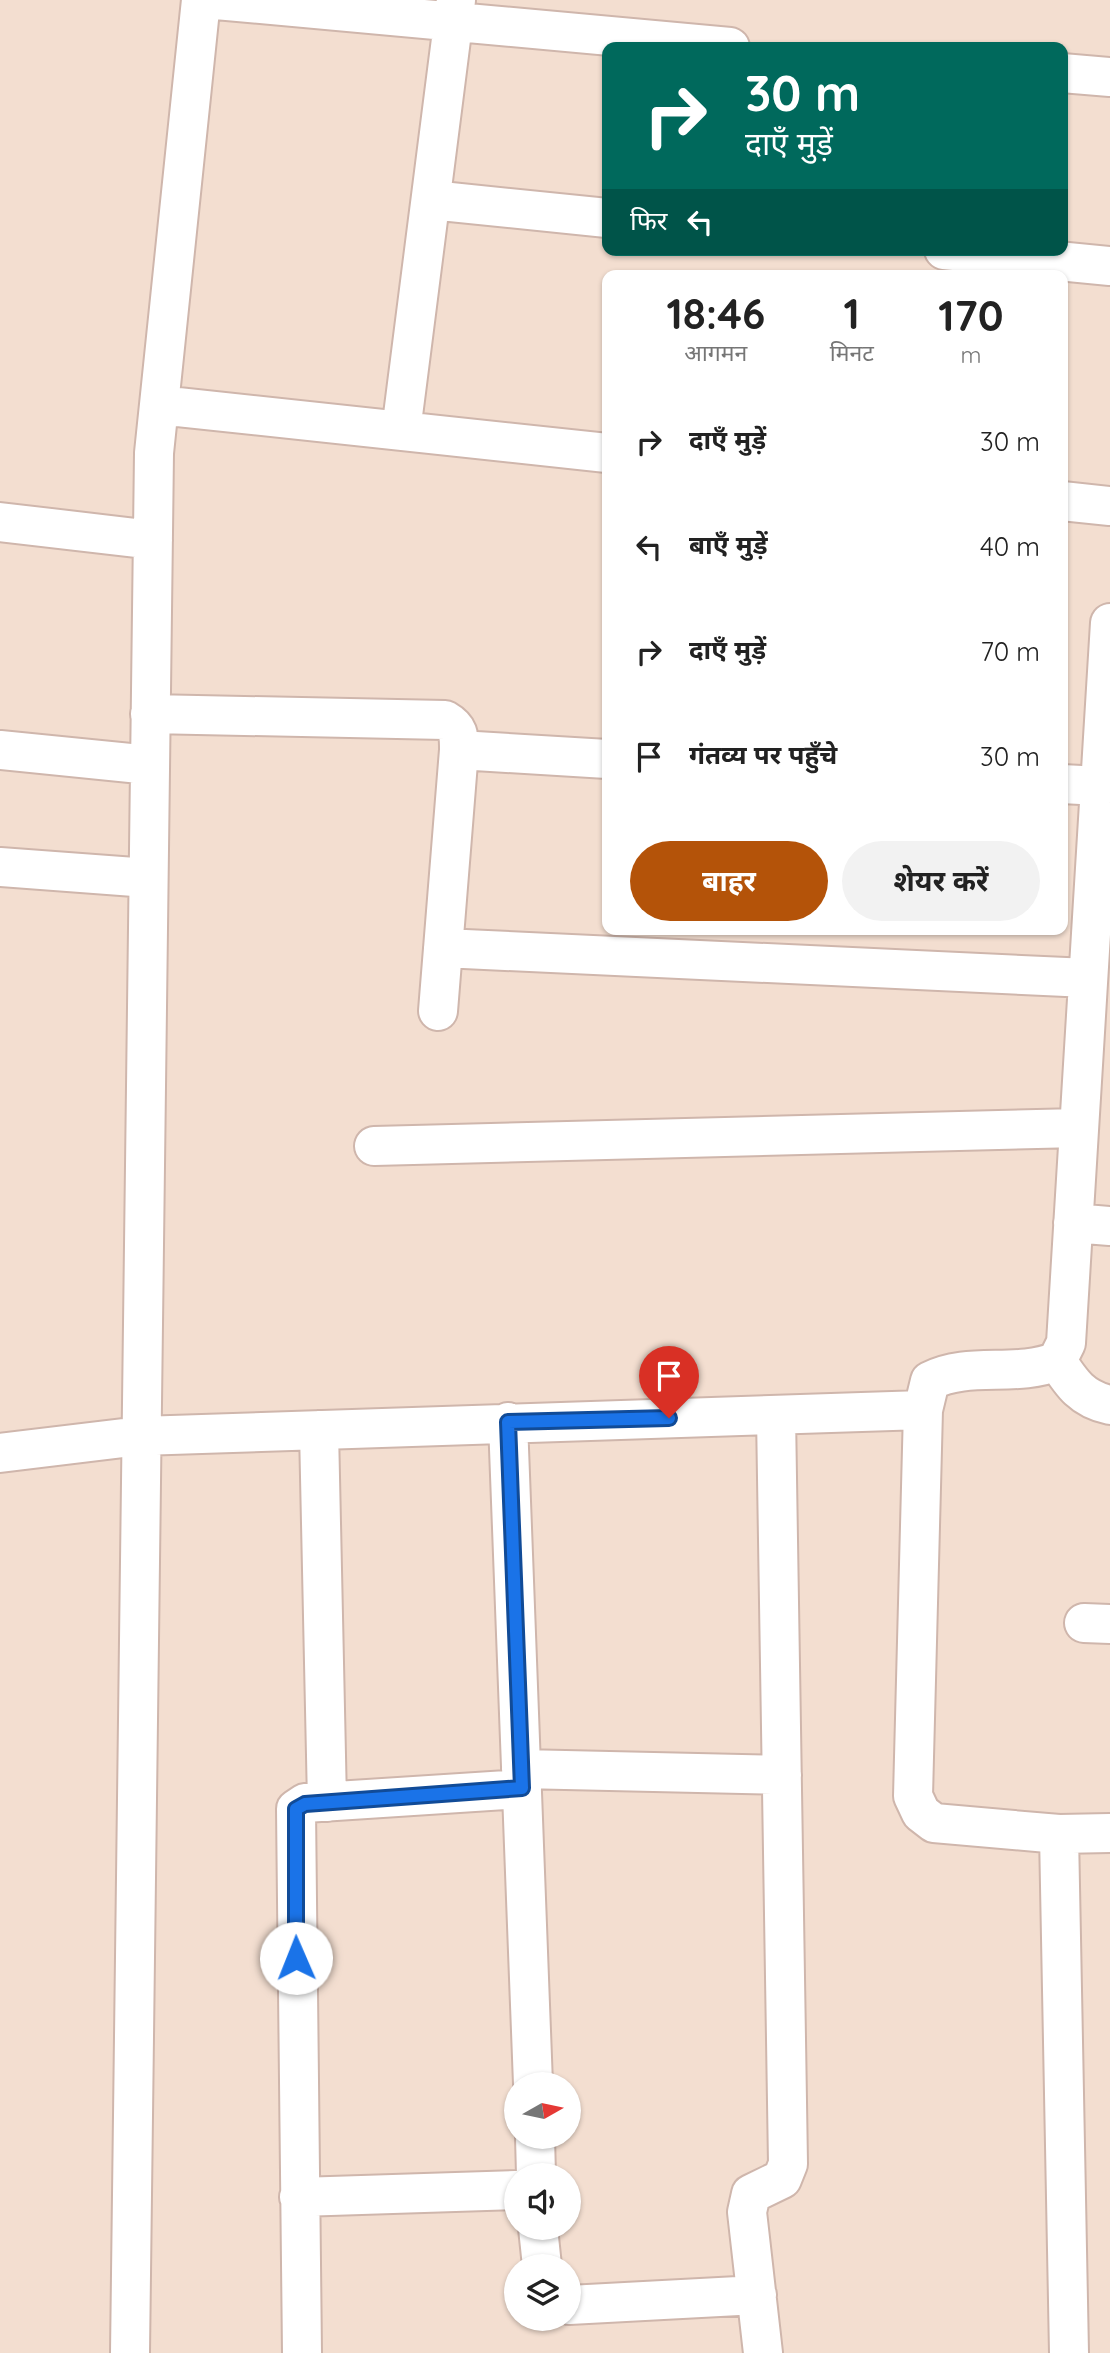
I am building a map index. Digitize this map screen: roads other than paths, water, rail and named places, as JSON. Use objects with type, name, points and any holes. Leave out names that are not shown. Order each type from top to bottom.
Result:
[{"type":"street","points":[[130,2353],[154,453],[201,0]]},
{"type":"street","points":[[216,0],[454,11],[692,42]]},
{"type":"street","points":[[401,431],[454,11]]},
{"type":"street","points":[[1068,74],[1110,77]]},
{"type":"street","points":[[430,201],[602,218]]},
{"type":"street","points":[[1006,256],[1110,266]]},
{"type":"street","points":[[159,405],[602,452]]},
{"type":"street","points":[[1068,502],[1110,506]]},
{"type":"street","points":[[0,522],[153,540]]},
{"type":"street","points":[[1110,623],[1100,786],[1101,905],[1088,978],[1096,1087],[1079,1128],[1066,1343],[1057,1361],[1041,1367],[948,1372],[930,1381],[923,1410],[913,1796],[921,1813],[934,1823],[1059,1834],[1110,1833]]},
{"type":"street","points":[[150,714],[445,720],[454,725],[459,733],[459,750],[438,1011]]},
{"type":"street","points":[[0,750],[150,765]]},
{"type":"street","points":[[459,750],[602,759]]},
{"type":"street","points":[[1068,784],[1100,786]]},
{"type":"street","points":[[0,867],[148,878]]},
{"type":"street","points":[[443,948],[1088,978]]},
{"type":"street","points":[[374,1146],[1079,1128]]},
{"type":"street","points":[[1073,1223],[1110,1226]]},
{"type":"street","points":[[1057,1361],[1076,1390],[1092,1401],[1110,1405]]},
{"type":"street","points":[[0,1453],[140,1436],[923,1410]]},
{"type":"street","points":[[763,2353],[747,2212],[751,2194],[782,2179],[788,2164],[776,1415]]},
{"type":"street","points":[[508,1422],[533,2072]]},
{"type":"street","points":[[319,1430],[327,1802]]},
{"type":"street","points":[[302,2353],[296,1809],[305,1804],[521,1779],[782,1774]]},
{"type":"street","points":[[1059,1834],[1069,2353]]},
{"type":"street","points":[[299,2197],[504,2190]]},
{"type":"street","points":[[581,2304],[757,2295]]}]
